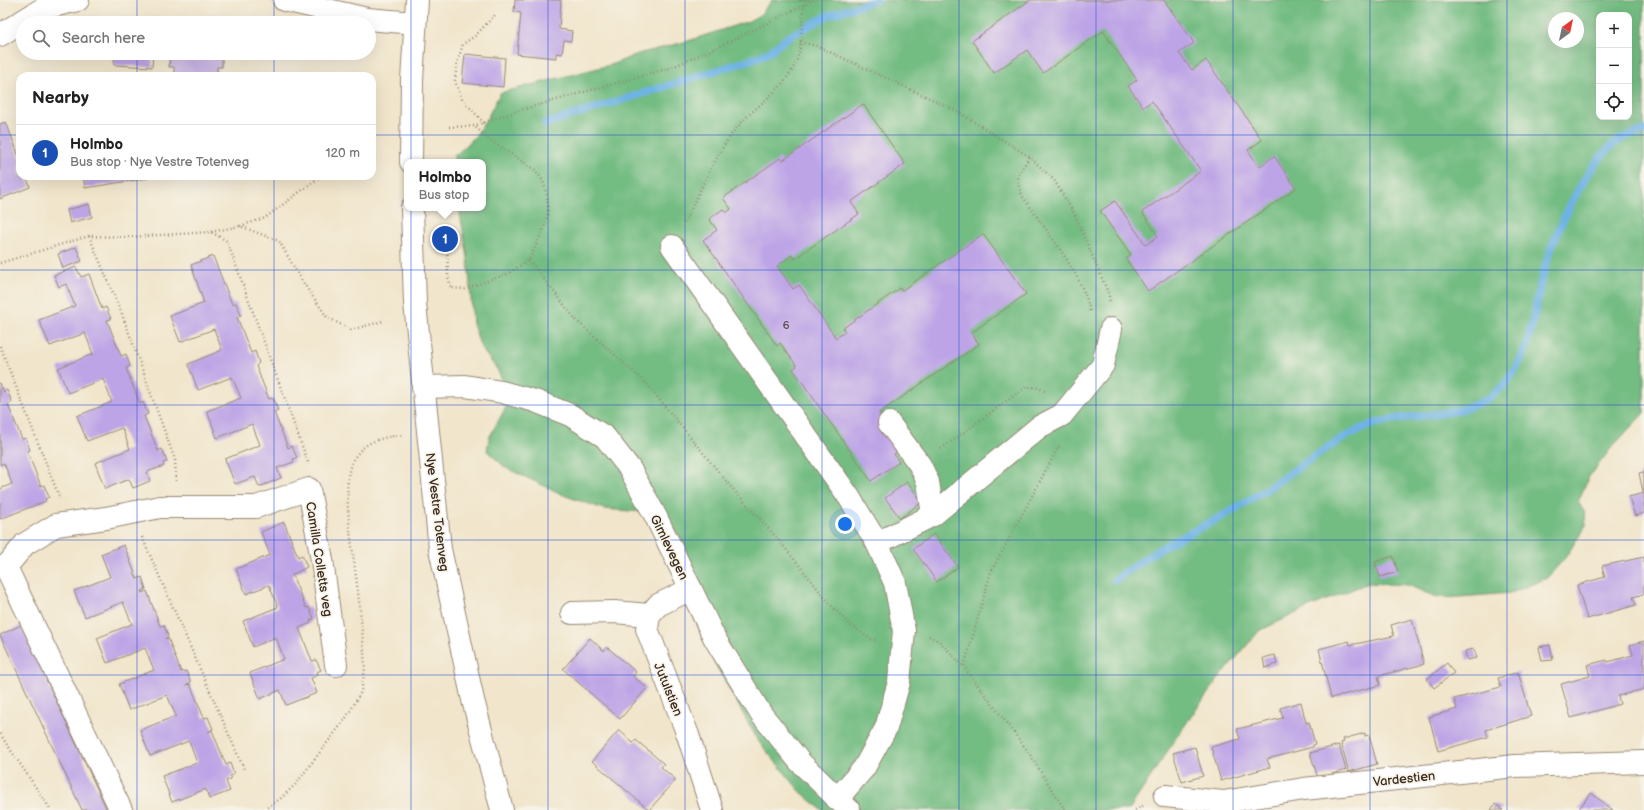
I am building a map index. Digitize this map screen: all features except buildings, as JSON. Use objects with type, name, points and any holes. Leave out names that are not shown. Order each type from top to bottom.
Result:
[{"type":"street","points":[[31,16],[44,8],[78,0]]},
{"type":"street","points":[[284,0],[355,16]]},
{"type":"street","points":[[411,159],[417,0]]},
{"type":"street","points":[[376,20],[415,23]]},
{"type":"street","points":[[0,35],[16,25]]},
{"type":"street","name":"Nye Vestre Totenveg","points":[[412,211],[415,303],[440,548],[473,700],[502,810]]},
{"type":"street","points":[[672,246],[849,497],[878,543],[895,583],[904,631],[899,682],[886,728],[843,805]]},
{"type":"street","points":[[878,543],[933,515],[1039,427],[1062,415],[1103,365],[1111,329]]},
{"type":"street","name":"Gimlevegen","points":[[423,387],[465,386],[502,392],[535,401],[570,415],[605,437],[630,469],[656,517],[716,639],[761,714],[800,762],[843,805]]},
{"type":"street","points":[[889,423],[920,465],[928,482],[933,515]]},
{"type":"street","name":"Camilla Colletts veg","points":[[121,810],[3,567],[25,544],[56,525],[160,507],[256,507],[309,489],[322,560],[336,665]]},
{"type":"street","points":[[572,613],[614,612],[649,615],[658,605],[691,589]]},
{"type":"street","name":"Jutulstien","points":[[649,615],[647,629],[688,735],[712,810]]},
{"type":"street","name":"Vardestien","points":[[1165,796],[1223,802],[1304,789],[1515,766],[1644,762]]},
{"type":"path","points":[[672,246],[731,135],[752,111],[776,90],[797,60],[805,0]]},
{"type":"path","points":[[449,127],[474,126],[517,111],[670,68],[726,43],[814,0]]},
{"type":"path","points":[[484,123],[462,99],[455,81],[457,63],[463,44],[475,36],[495,16]]},
{"type":"path","points":[[800,42],[818,46],[955,110],[1030,158],[1054,180],[1075,214],[1109,295],[1111,329]]},
{"type":"path","points":[[447,238],[448,276],[451,288],[466,289],[507,274],[529,260],[544,228],[548,212],[548,195],[543,181],[534,169],[490,140],[474,126]]},
{"type":"path","points":[[1030,158],[1020,171],[1017,183],[1023,197],[1080,282],[1088,301],[1091,316]]},
{"type":"path","points":[[0,263],[89,236],[128,237],[211,232],[240,226],[266,218],[316,180]]},
{"type":"path","points":[[240,226],[279,241],[302,281],[327,317],[351,330],[383,321]]},
{"type":"path","points":[[211,232],[227,241],[309,463],[309,489]]},
{"type":"path","points":[[89,236],[122,314],[175,460],[177,507]]},
{"type":"path","points":[[529,260],[576,320],[646,383],[732,487],[777,538],[830,604],[850,624],[872,640],[883,640],[904,631],[918,630],[939,641],[964,667],[1027,750],[1065,810]]},
{"type":"path","points":[[0,346],[70,523]]},
{"type":"path","points":[[920,465],[1026,387],[1036,387],[1047,392],[1051,392]]},
{"type":"path","points":[[964,667],[991,572],[1059,446],[1062,415]]},
{"type":"path","points":[[132,513],[244,769]]},
{"type":"path","points":[[0,734],[50,810]]},
{"type":"green space","points":[[772,0],[1644,0],[1644,413],[1612,447],[1588,478],[1578,502],[1585,513],[1586,525],[1565,558],[1547,578],[1511,593],[1446,598],[1433,596],[1408,585],[1368,583],[1307,608],[1259,631],[1216,682],[1178,735],[1129,810],[822,810],[800,791],[759,742],[714,662],[693,614],[689,566],[682,540],[667,519],[655,513],[604,509],[566,496],[506,468],[487,451],[489,438],[507,405],[508,392],[497,369],[481,348],[473,324],[468,258],[460,211],[486,211],[486,159],[454,159],[454,156],[476,135],[500,93],[614,64],[638,54],[688,41],[749,21],[761,14]]},
{"type":"waterway","points":[[545,124],[750,60],[768,53],[788,37],[827,16],[877,0]]},
{"type":"waterway","points":[[1115,580],[1155,552],[1219,518],[1269,488],[1344,437],[1380,422],[1470,407],[1486,399],[1501,388],[1511,377],[1524,352],[1546,265],[1561,224],[1583,182],[1609,149],[1623,138],[1644,131]]},
{"type":"place","name":"Holmbo","points":[[445,239]]}]
